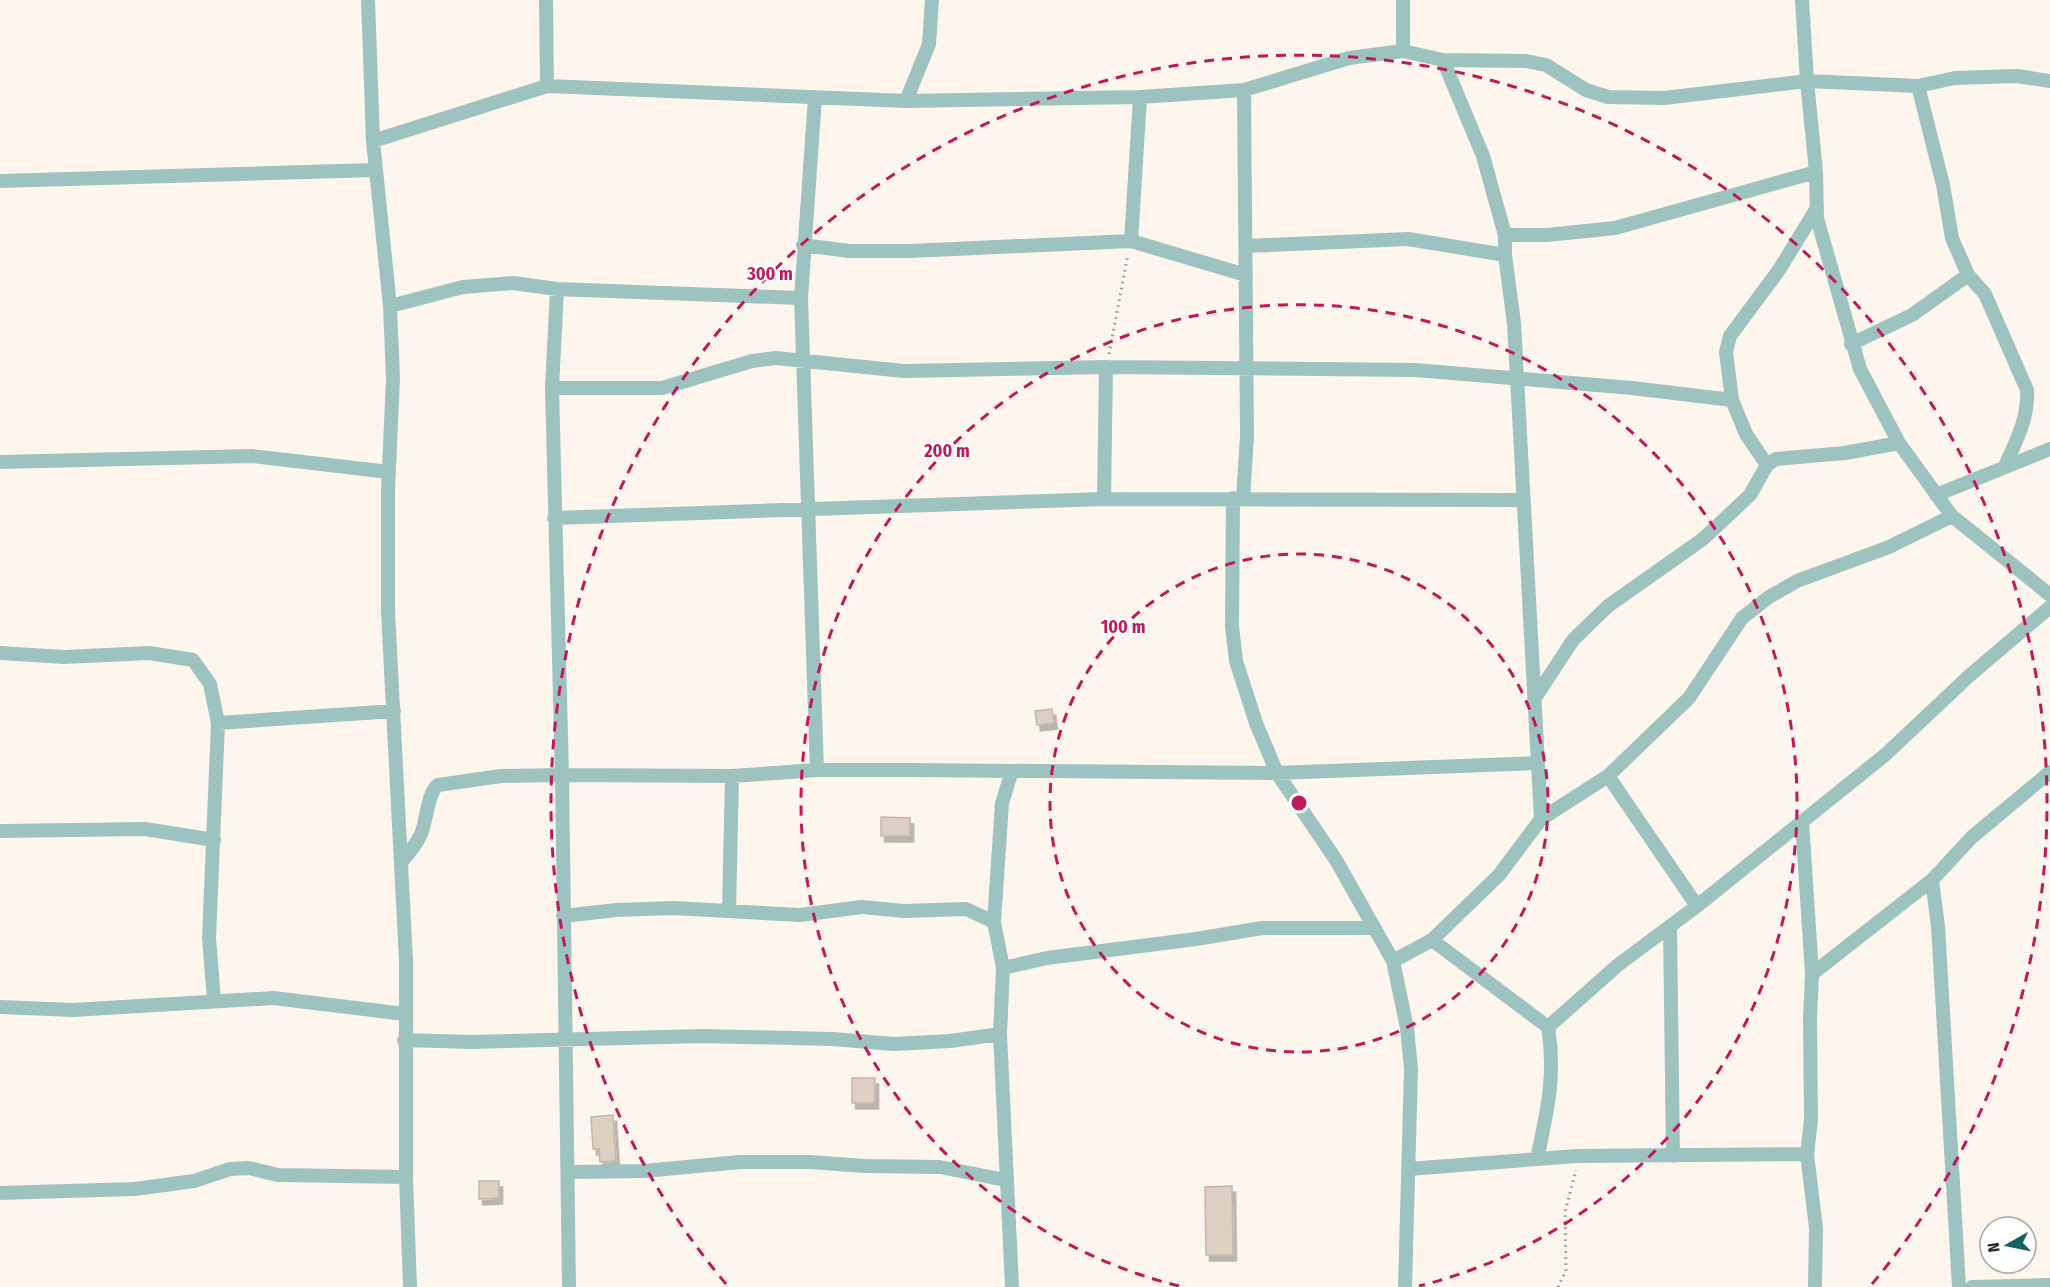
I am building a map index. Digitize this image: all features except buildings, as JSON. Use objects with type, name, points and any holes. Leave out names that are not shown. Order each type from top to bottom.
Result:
[{"type":"street","points":[[368,0],[373,141],[390,306],[393,378],[389,472],[388,611],[402,861],[406,1177],[410,1287]]},
{"type":"street","points":[[546,0],[547,86]]},
{"type":"street","points":[[906,101],[928,44],[932,0]]},
{"type":"street","points":[[1403,0],[1403,51]]},
{"type":"street","points":[[1802,0],[1817,208],[1851,344],[1883,417],[1952,516],[2050,596]]},
{"type":"street","points":[[373,141],[547,86],[906,101],[1140,97],[1244,90],[1349,57],[1403,51],[1443,60],[1526,61],[1546,65],[1586,90],[1608,97],[1664,98],[1807,81],[1918,86],[1955,78],[1996,76],[2017,76],[2050,81]]},
{"type":"street","points":[[1443,60],[1483,156],[1505,235],[1504,255],[1514,323],[1541,819]]},
{"type":"street","points":[[1918,86],[1943,185],[1952,238],[1968,274],[1985,294],[2027,390],[2025,416],[2005,466]]},
{"type":"street","points":[[1244,90],[1247,436],[1238,499],[1232,626],[1236,661],[1256,723],[1277,773],[1336,860],[1393,961],[1407,1028],[1411,1069],[1405,1287]]},
{"type":"street","points":[[815,97],[801,298],[817,770]]},
{"type":"street","points":[[1131,241],[1140,97]]},
{"type":"street","points":[[0,181],[375,170]]},
{"type":"street","points":[[1505,235],[1547,235],[1615,228],[1816,172]]},
{"type":"street","points":[[1767,465],[1746,434],[1732,400],[1727,376],[1726,352],[1730,336],[1779,270],[1817,208]]},
{"type":"street","points":[[1246,246],[1408,239],[1504,255]]},
{"type":"street","points":[[803,245],[849,251],[1131,241],[1246,275]]},
{"type":"street","points":[[1851,344],[1912,315],[1968,274]]},
{"type":"street","points":[[390,306],[463,287],[513,283],[558,289],[801,298]]},
{"type":"street","points":[[558,289],[552,388],[562,775],[569,1287]]},
{"type":"street","points":[[552,388],[662,388],[752,361],[776,358],[805,363],[904,371],[1106,367],[1415,370],[1632,388],[1732,400]]},
{"type":"street","points":[[1104,499],[1106,367]]},
{"type":"street","points":[[1535,698],[1573,640],[1608,606],[1703,539],[1750,495],[1767,465],[1776,459],[1845,453],[1899,443]]},
{"type":"street","points":[[1936,495],[2050,448]]},
{"type":"street","points":[[0,462],[252,456],[389,472]]},
{"type":"street","points":[[554,518],[1104,499],[1524,500]]},
{"type":"street","points":[[1393,961],[1432,940],[1499,875],[1541,819],[1608,776],[1689,698],[1742,618],[1769,597],[1797,581],[1889,547],[1952,516]]},
{"type":"street","points":[[1548,1027],[1617,965],[1697,906],[1885,755],[1970,676],[2050,607]]},
{"type":"street","points":[[0,652],[64,657],[149,653],[193,660],[210,684],[218,723],[209,938],[214,1000]]},
{"type":"street","points":[[218,723],[394,711]]},
{"type":"street","points":[[402,861],[415,848],[422,832],[432,791],[438,785],[501,776],[732,776],[817,770],[1277,773],[1538,763]]},
{"type":"street","points":[[1012,771],[1002,803],[994,922],[1003,968],[1000,1034],[1005,1180],[1012,1287]]},
{"type":"street","points":[[1812,974],[1932,880],[1972,837],[2050,772]]},
{"type":"street","points":[[729,910],[732,776]]},
{"type":"street","points":[[1608,776],[1697,906]]},
{"type":"street","points":[[1802,821],[1812,974],[1811,1120],[1808,1154],[1816,1228],[1815,1287]]},
{"type":"street","points":[[0,831],[145,829],[214,840]]},
{"type":"street","points":[[1932,880],[1938,926],[1959,1287]]},
{"type":"street","points":[[563,916],[617,910],[729,910],[800,915],[862,908],[966,909],[994,922]]},
{"type":"street","points":[[1671,926],[1673,1156]]},
{"type":"street","points":[[1003,968],[1047,958],[1196,939],[1262,927],[1373,928]]},
{"type":"street","points":[[1432,940],[1548,1027],[1553,1058],[1550,1100],[1537,1159]]},
{"type":"street","points":[[0,1008],[74,1010],[273,998],[405,1014]]},
{"type":"street","points":[[404,1040],[564,1040],[703,1036],[894,1044],[950,1041],[1000,1034]]},
{"type":"street","points":[[1408,1169],[1577,1156],[1808,1154]]},
{"type":"street","points":[[569,1172],[644,1171],[740,1162],[810,1162],[865,1166],[940,1167],[1005,1180]]},
{"type":"street","points":[[0,1193],[135,1189],[194,1181],[230,1169],[249,1168],[278,1175],[406,1177]]},
{"type":"street","points":[[1972,1287],[2050,1285]]},
{"type":"path","points":[[1106,367],[1131,241]]},
{"type":"path","points":[[1558,1287],[1566,1270],[1565,1212],[1575,1180],[1577,1156]]}]
